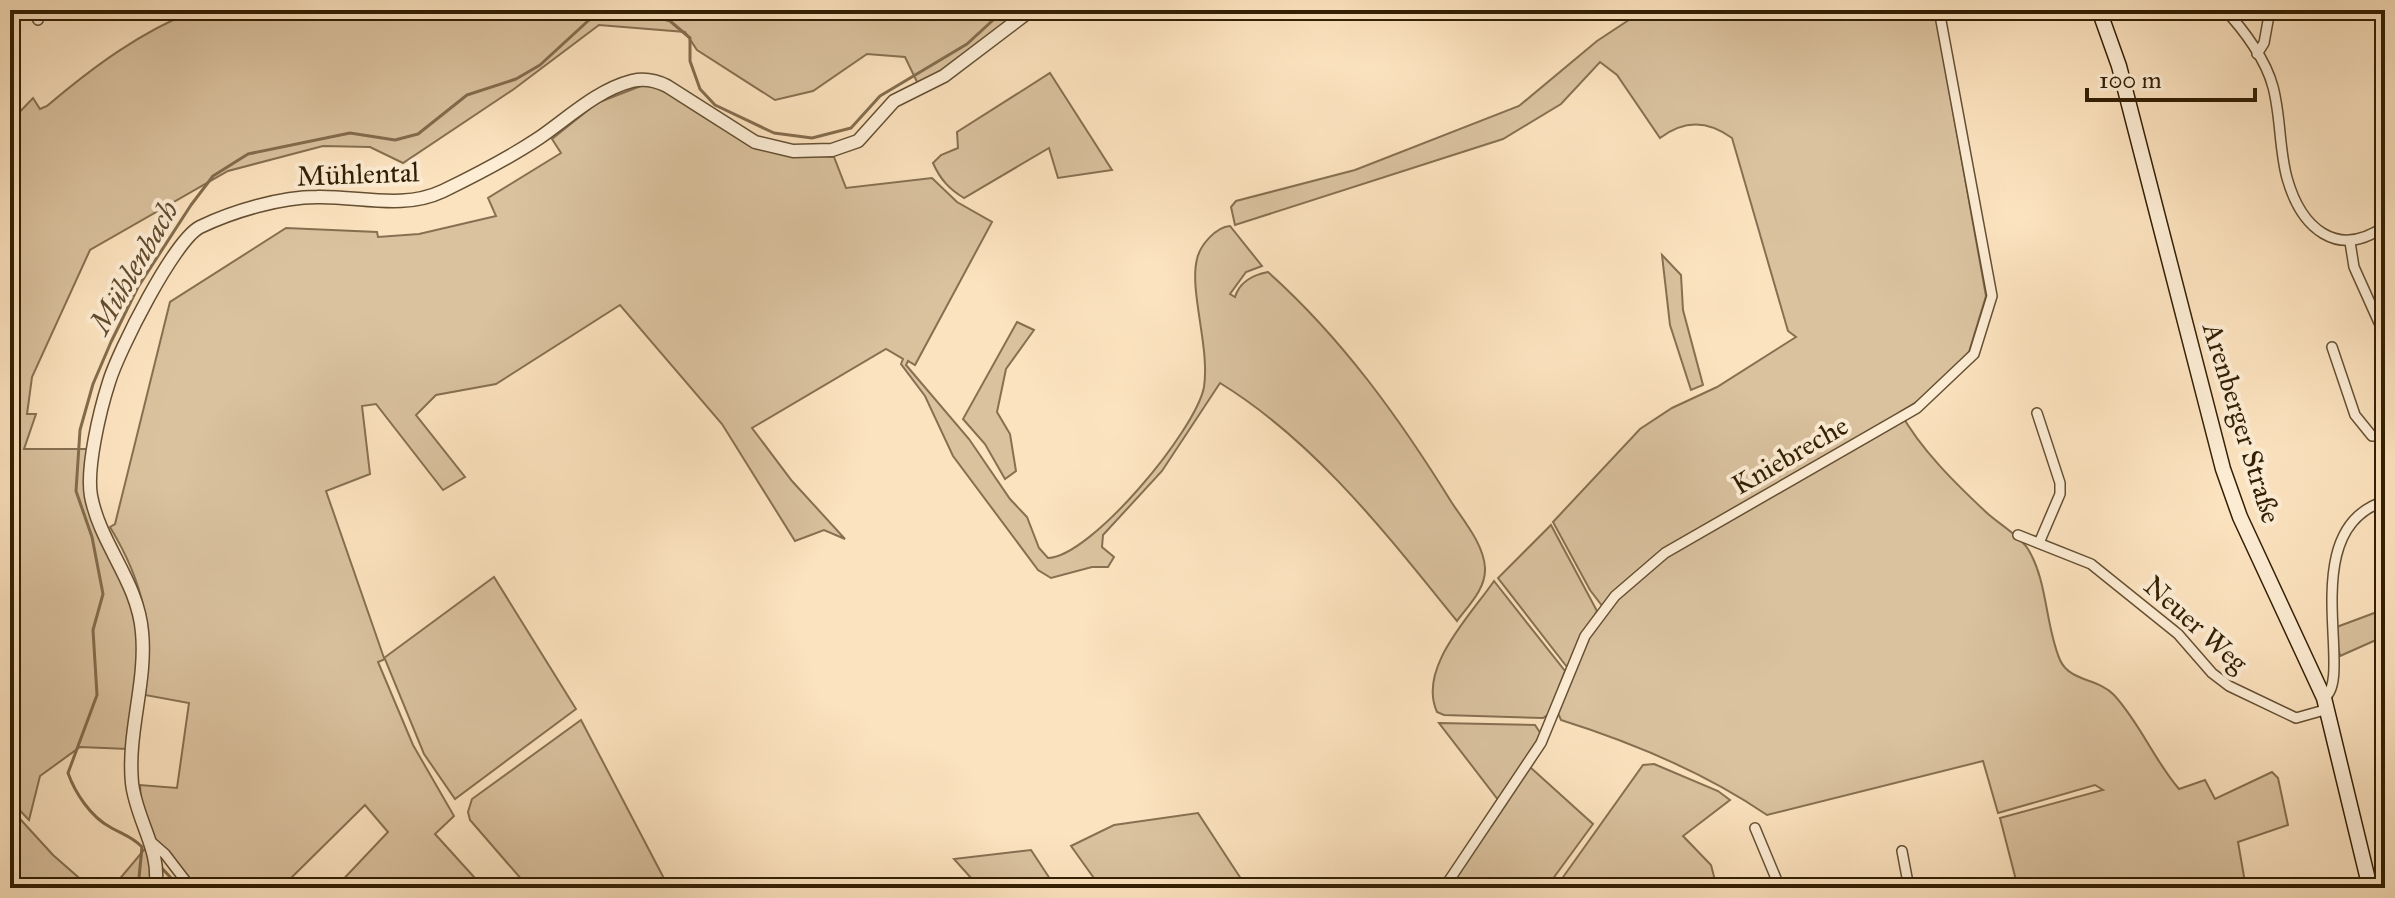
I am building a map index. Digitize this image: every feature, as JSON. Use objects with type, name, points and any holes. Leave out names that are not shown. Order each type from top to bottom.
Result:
[{"type":"main road","name":"Arenberger Straße","points":[[2099,10],[2119,66],[2234,502],[2326,704],[2370,888]]},
{"type":"street","points":[[33,10],[38,20]]},
{"type":"street","name":"Mühlental","points":[[155,888],[157,865],[140,820],[132,781],[143,663],[142,627],[125,571],[94,506],[91,475],[113,370],[174,255],[188,236],[206,225],[295,199],[404,201],[432,196],[519,150],[601,95],[636,80],[651,80],[667,86],[755,142],[793,151],[841,148],[858,141],[894,101],[944,76],[1031,10]]},
{"type":"street","name":"Kniebreche","points":[[1444,888],[1541,743],[1585,636],[1615,596],[1665,553],[1917,408],[1974,354],[1992,296],[1939,10]]},
{"type":"street","points":[[2225,10],[2257,54],[2273,88],[2285,170],[2296,201],[2309,222],[2323,234],[2350,242],[2366,238],[2385,226]]},
{"type":"street","points":[[2257,54],[2264,43],[2270,10]]},
{"type":"street","points":[[2350,242],[2352,261],[2385,336]]},
{"type":"street","points":[[2332,347],[2360,423],[2372,436],[2385,436]]},
{"type":"street","points":[[2037,413],[2060,483],[2060,494],[2039,543]]},
{"type":"street","points":[[2326,704],[2334,685],[2330,606],[2343,534],[2360,511],[2385,501]]},
{"type":"street","name":"Neuer Weg","points":[[2018,535],[2100,571],[2186,641],[2212,673],[2229,686],[2296,718],[2326,704]]},
{"type":"street","points":[[1755,828],[1780,888]]},
{"type":"street","name":"Mühlental","points":[[148,840],[165,854],[191,888]]},
{"type":"street","points":[[1902,851],[1909,888]]},
{"type":"shaded area","points":[[196,10],[1024,10],[948,69],[918,84],[905,57],[867,54],[813,91],[775,100],[697,50],[685,32],[599,25],[514,89],[403,163],[370,147],[323,146],[228,171],[90,250],[32,377],[27,414],[36,414],[24,449],[90,449],[88,471],[91,493],[135,620],[138,652],[136,684],[128,749],[80,747],[40,776],[29,820],[10,800],[10,122],[33,98],[40,109],[47,106],[118,52]]},
{"type":"shaded area","points":[[1644,10],[1935,10],[1986,296],[1969,352],[1926,396],[1900,412],[1918,440],[1951,478],[2028,549],[2039,575],[2060,660],[2070,672],[2114,695],[2179,789],[2205,780],[2215,799],[2272,772],[2278,778],[2288,825],[2238,842],[2246,888],[2018,888],[2000,818],[2103,790],[2095,785],[1998,813],[1983,761],[1767,815],[1718,785],[1668,760],[1561,720],[1557,711],[1581,651],[1606,611],[1590,590],[1553,522],[1640,429],[1672,408],[1717,387],[1796,337],[1788,331],[1732,138],[1714,128],[1696,124],[1678,128],[1660,138],[1617,75],[1600,62],[1561,104],[1503,139],[1235,225],[1231,207],[1236,201],[1355,170],[1519,106],[1597,41]]},
{"type":"shaded area","points":[[1050,73],[1112,170],[1058,178],[1049,148],[964,198],[954,191],[933,163],[941,155],[958,148],[957,132]]},
{"type":"shaded area","points":[[646,84],[661,89],[723,129],[760,146],[834,157],[846,188],[932,178],[957,202],[992,222],[915,365],[908,361],[906,365],[969,439],[1010,499],[1027,517],[1039,548],[1048,558],[1067,552],[1114,515],[1162,460],[1197,407],[1204,387],[1205,371],[1196,287],[1197,259],[1209,238],[1230,226],[1262,266],[1246,272],[1230,294],[1235,297],[1248,280],[1268,272],[1345,352],[1412,441],[1477,542],[1484,559],[1485,576],[1476,597],[1457,621],[1377,523],[1319,462],[1288,433],[1220,383],[1162,471],[1103,535],[1102,547],[1114,557],[1108,567],[1092,567],[1051,578],[1038,570],[953,456],[925,396],[901,364],[903,359],[886,349],[752,428],[792,481],[845,539],[824,530],[795,541],[722,424],[620,305],[496,384],[436,395],[416,415],[465,477],[443,490],[376,404],[362,406],[370,474],[326,491],[384,658],[494,577],[576,709],[455,799],[424,754],[385,659],[378,662],[413,745],[454,816],[435,834],[484,888],[335,888],[388,832],[365,805],[290,879],[288,888],[197,888],[165,854],[150,830],[141,802],[140,785],[177,788],[189,703],[145,695],[148,649],[144,608],[131,568],[110,527],[115,524],[170,302],[286,228],[377,232],[378,237],[419,234],[496,216],[488,198],[561,153],[552,139],[597,103]]},
{"type":"shaded area","points":[[1662,255],[1681,275],[1683,310],[1703,385],[1691,390],[1670,325]]},
{"type":"shaded area","points":[[1017,322],[1034,330],[1006,369],[997,412],[1010,434],[1016,471],[1005,479],[985,444],[963,419]]},
{"type":"shaded area","points":[[1551,525],[1597,611],[1567,667],[1498,578]]},
{"type":"shaded area","points":[[1494,581],[1565,671],[1549,714],[1543,718],[1444,715],[1437,712],[1433,695],[1440,660]]},
{"type":"shaded area","points":[[2385,609],[2385,636],[2340,656],[2334,628]]},
{"type":"shaded area","points":[[581,720],[669,888],[529,888],[470,820],[468,812],[472,799]]},
{"type":"shaded area","points":[[1439,723],[1535,725],[1541,734],[1499,801]]},
{"type":"shaded area","points":[[1654,764],[1718,791],[1730,800],[1683,836],[1711,865],[1717,888],[1448,888],[1530,767],[1593,824],[1552,880],[1556,887],[1643,765]]},
{"type":"shaded area","points":[[10,808],[53,855],[86,884],[76,888],[10,887]]},
{"type":"shaded area","points":[[1198,813],[1247,888],[1101,888],[1071,846],[1114,825]]},
{"type":"shaded area","points":[[148,845],[152,854],[151,888],[112,888]]},
{"type":"shaded area","points":[[1031,850],[1056,888],[980,888],[954,859]]},
{"type":"waterway","name":"Mühlenbach","points":[[138,888],[142,847],[96,817],[79,796],[68,773],[97,695],[93,630],[103,594],[92,537],[76,491],[80,430],[93,384],[138,287],[213,176],[248,154],[350,133],[395,140],[418,134],[467,95],[516,79],[540,65],[589,20],[621,10]]},
{"type":"waterway","name":"Mühlenbach","points":[[635,10],[670,21],[690,38],[690,61],[700,89],[715,105],[774,133],[812,138],[851,128],[880,96],[967,44],[1004,10]]},
{"type":"waterway","points":[[159,865],[171,878],[168,888]]}]
